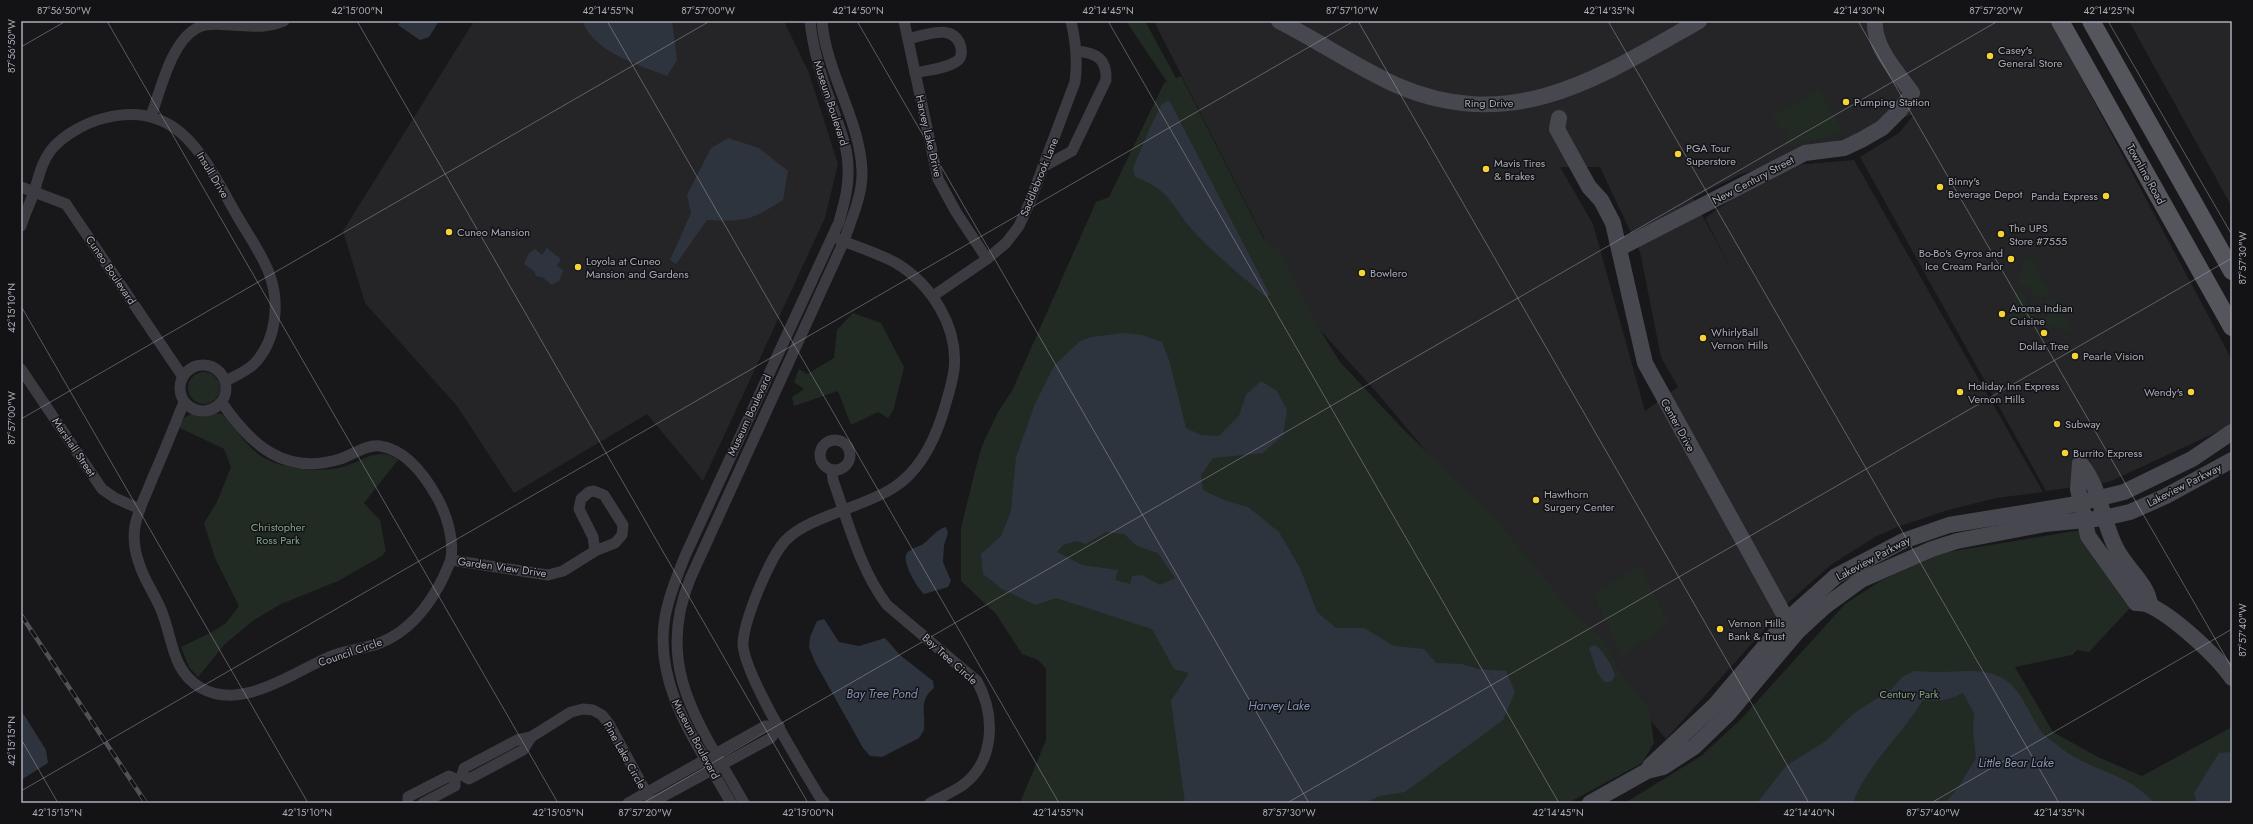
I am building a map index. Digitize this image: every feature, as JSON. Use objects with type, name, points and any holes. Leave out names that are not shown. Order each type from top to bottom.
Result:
[{"type":"main road","name":"Townline Road","points":[[2060,21],[2232,326]]},
{"type":"main road","points":[[2091,21],[2232,271]]},
{"type":"street","points":[[152,116],[176,49],[184,38],[198,28],[228,24],[262,27],[273,26],[284,21]]},
{"type":"street","name":"Museum Boulevard","points":[[731,803],[673,696],[664,666],[663,637],[670,596],[685,556],[832,237],[847,196],[848,167],[845,143],[813,47],[810,21]]},
{"type":"street","name":"Museum Boulevard","points":[[744,803],[698,720],[679,672],[676,643],[677,624],[682,598],[844,241],[857,201],[862,172],[859,146],[830,60],[822,21]]},
{"type":"street","name":"Harvey Lake Drive","points":[[904,21],[938,179],[956,212],[987,259]]},
{"type":"street","name":"Saddlebrook Lane","points":[[934,296],[987,259],[1006,243],[1019,226],[1075,82],[1077,51],[1071,21]]},
{"type":"street","name":"Ring Drive","points":[[1279,21],[1375,75],[1427,97],[1474,105],[1502,105],[1548,96],[1574,88],[1699,21]]},
{"type":"street","name":"New Century Street","points":[[1620,248],[1721,198],[1805,153],[1844,148],[1882,128],[1900,110],[1912,93],[1892,66],[1876,35],[1875,21]]},
{"type":"street","points":[[908,39],[947,32],[954,35],[960,43],[962,51],[959,60],[951,65],[915,73]]},
{"type":"street","points":[[1043,167],[1072,151],[1106,80],[1106,71],[1103,61],[1090,52],[1077,51]]},
{"type":"street","name":"Center Drive","points":[[1548,96],[1559,118],[1566,123],[1598,181],[1601,200],[1613,223],[1620,248],[1645,363],[1795,634]]},
{"type":"street","name":"Insull Drive","points":[[34,191],[43,162],[52,149],[73,132],[96,120],[115,115],[152,116],[167,122],[184,134],[200,152],[269,272],[275,298],[274,326],[254,364],[226,381]]},
{"type":"street","name":"Cuneo Boulevard","points":[[21,187],[66,204],[183,377]]},
{"type":"street","points":[[21,226],[34,191]]},
{"type":"street","points":[[825,803],[818,796],[779,726],[744,657],[743,642],[749,616],[770,564],[785,541],[799,530],[844,511],[894,487],[913,471],[935,437],[954,369],[953,345],[946,320],[934,296],[908,271],[894,262],[832,237]]},
{"type":"street","points":[[206,365],[218,370],[226,381],[227,392],[222,403],[216,408],[203,412],[196,411],[184,402],[180,390],[183,377],[192,367],[206,365]]},
{"type":"street","name":"Marshall Street","points":[[21,369],[102,489],[115,498],[140,509]]},
{"type":"street","name":"Council Circle","points":[[184,402],[140,509],[135,528],[135,545],[139,564],[163,614],[172,652],[182,671],[193,683],[206,690],[225,696],[252,694],[333,655],[379,643],[398,633],[420,615],[437,591],[451,560],[450,533],[439,500],[427,481],[413,464],[397,452],[379,446],[327,462],[297,463],[266,452],[249,438],[222,403]]},
{"type":"street","name":"Lakeview Parkway","points":[[1647,771],[1655,760],[1670,749],[1716,704],[1787,620],[1836,576],[1903,540],[1955,524],[2099,499],[2124,492],[2185,462],[2232,432]]},
{"type":"street","name":"Lakeview Parkway","points":[[1590,803],[1647,771],[1663,767],[1694,748],[1728,714],[1795,634],[1824,606],[1856,583],[1932,549],[1995,533],[2045,524],[2104,518],[2130,512],[2166,496],[2232,460]]},
{"type":"street","points":[[2150,605],[2149,594],[2118,552],[2088,472],[2080,463],[2078,476],[2080,502],[2088,536],[2124,587],[2136,602],[2150,605],[2187,633],[2214,656],[2232,678]]},
{"type":"street","name":"Bay Tree Circle","points":[[832,470],[844,511],[866,571],[883,600],[977,680],[986,696],[990,728],[987,748],[979,769],[963,784],[930,803]]},
{"type":"street","name":"Garden View Drive","points":[[451,560],[548,574],[563,571],[594,551],[615,543],[622,536],[623,530],[621,521],[608,498],[594,491],[584,495],[579,504],[579,509],[593,537],[594,551]]},
{"type":"street","name":"Pine Lake Circle","points":[[408,803],[408,797],[449,776],[469,779],[523,750],[531,737],[571,712],[584,709],[593,710],[602,715],[609,724],[652,803]]},
{"type":"street","points":[[628,803],[766,726],[779,726]]},
{"type":"street","points":[[652,803],[771,738],[779,726]]},
{"type":"street","points":[[423,803],[455,786],[459,777]]},
{"type":"shaded area","name":"Loyola at Cuneo Mansion and Gardens","points":[[474,21],[784,21],[809,73],[838,164],[825,218],[703,481],[647,414],[514,493],[457,406],[365,303],[343,231]]},
{"type":"shaded area","points":[[1154,21],[2051,21],[2232,360],[2232,425],[2109,482],[2046,491],[1860,157],[1899,133],[1914,114],[1739,175],[1693,198],[1731,269],[1705,218],[1751,186],[1796,165],[1854,160],[2043,492],[1996,498],[1948,510],[1900,526],[1875,537],[1832,564],[1790,601],[1666,739],[1379,395],[1310,319],[1261,233]],"holes":[[[1560,167],[1600,167],[1640,252],[1661,357],[1678,387],[1645,411],[1593,224]]]},
{"type":"shaded area","points":[[2129,21],[2232,21],[2232,207]]},
{"type":"green space","points":[[1126,21],[1145,21],[1176,78],[1181,76],[1263,238],[1281,252],[1315,322],[1340,362],[1403,429],[1471,495],[1483,504],[1577,617],[1604,639],[1618,669],[1649,708],[1654,743],[1642,763],[1568,803],[1020,803],[1046,740],[1046,669],[1038,660],[1022,654],[996,614],[961,581],[961,528],[982,446],[998,412],[1012,391],[1096,202],[1109,197],[1164,83],[1167,82]]},
{"type":"green space","points":[[1819,90],[1844,132],[1790,147],[1786,140],[1789,137],[1784,128],[1780,129],[1772,115]]},
{"type":"green space","points":[[2026,257],[2033,260],[2037,266],[2036,270],[2049,287],[2047,294],[2039,298],[2033,297],[2029,287],[2021,285],[2018,279]]},
{"type":"green space","points":[[2019,291],[2023,292],[2028,306],[2034,308],[2037,313],[2033,323],[2023,318],[2015,323],[2008,317],[2014,301],[2014,294]]},
{"type":"green space","points":[[2050,299],[2057,301],[2062,316],[2066,317],[2071,325],[2068,332],[2054,327],[2047,327],[2044,322],[2046,316],[2043,310],[2045,302]]},
{"type":"green space","points":[[853,313],[881,323],[904,367],[893,411],[888,418],[878,412],[851,425],[838,391],[794,406],[792,397],[804,389],[794,382],[799,369],[807,374],[834,358],[837,330]]},
{"type":"green space","points":[[201,372],[207,372],[216,376],[220,388],[216,400],[207,404],[201,404],[192,400],[188,391],[188,385],[192,376]]},
{"type":"green space","name":"Christopher Ross Park","points":[[196,412],[222,414],[252,449],[264,458],[281,465],[301,469],[320,470],[346,466],[375,455],[383,454],[398,460],[364,503],[380,520],[386,551],[382,556],[338,581],[281,604],[254,620],[225,644],[198,677],[189,667],[181,647],[212,632],[226,623],[239,606],[215,558],[204,523],[217,502],[231,467],[224,449],[178,427],[185,417]]},
{"type":"green space","name":"Century Park","points":[[2081,530],[2131,607],[2089,652],[2077,650],[2072,655],[2015,667],[2053,732],[2098,757],[2142,776],[2232,727],[2232,803],[1625,803],[1701,756],[1742,718],[1845,604],[1882,580],[1942,553]]},
{"type":"green space","points":[[1640,565],[1669,624],[1622,656],[1593,594]]},
{"type":"water","points":[[401,21],[439,21],[429,37],[420,40],[398,25]]},
{"type":"water","points":[[583,21],[672,21],[677,60],[667,76],[631,62],[606,49],[596,41],[588,32]]},
{"type":"water","points":[[1169,100],[1270,295],[1266,297],[1214,252],[1190,227],[1165,195],[1157,188],[1148,182],[1135,177],[1133,168],[1150,128],[1161,105]]},
{"type":"water","points":[[728,138],[759,148],[788,171],[783,200],[755,216],[730,221],[707,220],[676,264],[670,260],[691,213],[687,195],[711,148]]},
{"type":"water","points":[[547,248],[561,259],[557,266],[563,270],[560,280],[552,285],[542,277],[536,276],[534,271],[524,264],[529,253],[535,249],[542,255]]},
{"type":"water","name":"Harvey Lake","points":[[1124,333],[1142,335],[1162,342],[1169,360],[1186,428],[1201,435],[1219,436],[1239,416],[1246,395],[1261,381],[1277,391],[1287,410],[1283,435],[1263,453],[1213,458],[1201,475],[1203,490],[1226,501],[1248,507],[1279,532],[1300,568],[1317,612],[1336,628],[1364,628],[1394,646],[1424,649],[1436,663],[1462,664],[1478,669],[1506,671],[1515,692],[1503,720],[1405,792],[1380,796],[1364,803],[1185,803],[1171,701],[1189,673],[1174,669],[1152,629],[1056,598],[1035,605],[1002,589],[983,574],[981,554],[1001,536],[1011,511],[1016,457],[1035,404],[1054,366],[1080,341],[1092,337]],"holes":[[[1106,532],[1124,534],[1137,546],[1158,553],[1175,578],[1160,585],[1142,575],[1132,576],[1130,584],[1115,580],[1118,570],[1082,565],[1057,552],[1063,545],[1077,541],[1086,544]]]},
{"type":"water","points":[[946,527],[948,533],[944,545],[943,562],[951,581],[948,587],[924,594],[908,568],[906,562],[907,553],[923,544],[942,528]]},
{"type":"water","name":"Bay Tree Pond","points":[[824,619],[839,642],[859,646],[885,638],[900,655],[933,681],[934,688],[924,702],[924,730],[919,738],[882,757],[870,756],[863,748],[815,662],[809,647],[810,637],[817,621]]},
{"type":"water","points":[[1595,645],[1605,655],[1612,667],[1615,676],[1611,682],[1604,682],[1597,672],[1589,648]]},
{"type":"water","name":"Little Bear Lake","points":[[1914,671],[1976,671],[2000,677],[2007,681],[2019,693],[2040,730],[2058,746],[2082,761],[2133,785],[2154,803],[1945,803],[1958,788],[1976,758],[1973,728],[1974,713],[1963,693],[1944,700],[1923,700],[1915,713],[1867,775],[1853,803],[1757,803],[1786,766],[1826,741],[1853,714],[1893,688],[1902,677]]},
{"type":"water","points":[[21,710],[46,750],[48,763],[21,780]]},
{"type":"water","points":[[2232,752],[2232,803],[2197,803],[2194,793],[2219,753]]},
{"type":"railway","points":[[21,615],[146,803]]},
{"type":"place","name":"Casey's General Store","points":[[1990,56]]},
{"type":"place","name":"Pumping Station","points":[[1846,102]]},
{"type":"place","name":"PGA Tour Superstore","points":[[1678,154]]},
{"type":"place","name":"Mavis Tires & Brakes","points":[[1486,169]]},
{"type":"place","name":"Binny's Beverage Depot","points":[[1940,187]]},
{"type":"place","name":"Panda Express","points":[[2106,196]]},
{"type":"place","name":"Cuneo Mansion","points":[[449,232]]},
{"type":"place","name":"The UPS Store #7555","points":[[2001,234]]},
{"type":"place","name":"Bo-Bo's Gyros and Ice Cream Parlor","points":[[2011,259]]},
{"type":"place","name":"Loyola at Cuneo Mansion and Gardens","points":[[578,267]]},
{"type":"place","name":"Bowlero","points":[[1362,273]]},
{"type":"place","name":"Aroma Indian Cuisine","points":[[2002,314]]},
{"type":"place","name":"Dollar Tree","points":[[2044,333]]},
{"type":"place","name":"WhirlyBall Vernon Hills","points":[[1703,338]]},
{"type":"place","name":"Pearle Vision","points":[[2075,356]]},
{"type":"place","name":"Holiday Inn Express Vernon Hills","points":[[1960,392]]},
{"type":"place","name":"Wendy's","points":[[2191,392]]},
{"type":"place","name":"Subway","points":[[2057,424]]},
{"type":"place","name":"Burrito Express","points":[[2065,453]]},
{"type":"place","name":"Hawthorn Surgery Center","points":[[1536,500]]},
{"type":"place","name":"Vernon Hills Bank & Trust","points":[[1720,629]]}]
